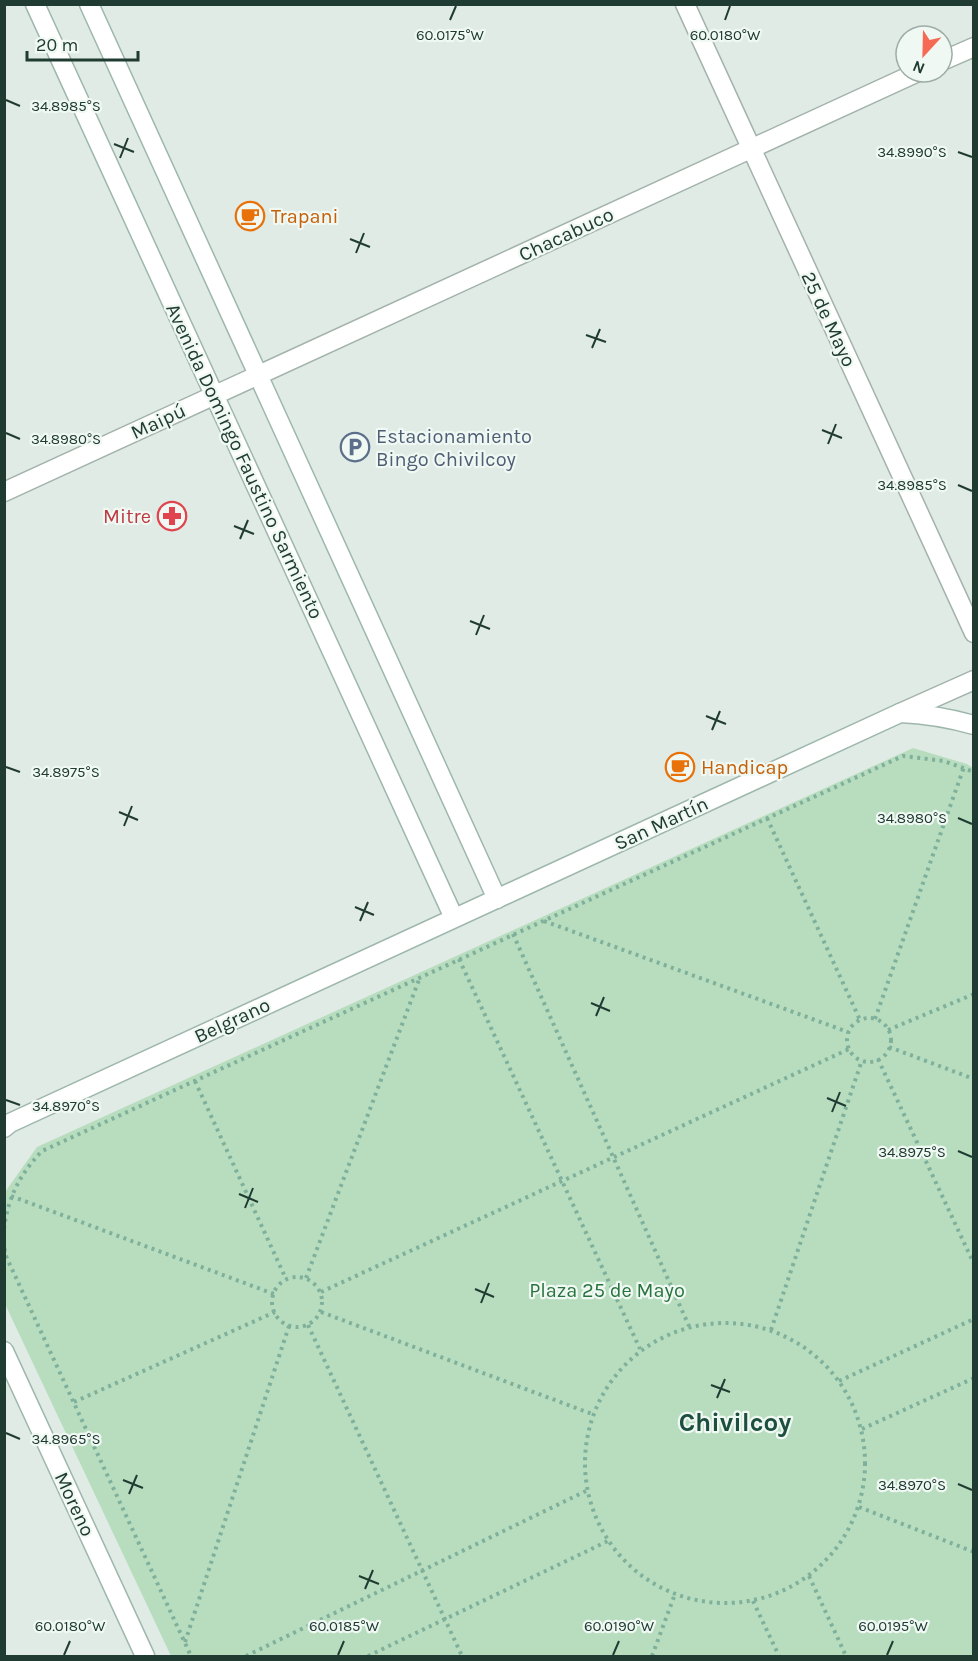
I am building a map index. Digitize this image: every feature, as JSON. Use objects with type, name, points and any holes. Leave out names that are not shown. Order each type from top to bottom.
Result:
[{"type":"main road","name":"Avenida Domingo Faustino Sarmiento","points":[[35,4],[454,918]]},
{"type":"main road","points":[[89,4],[497,899]]},
{"type":"main road","name":"25 de Mayo","points":[[685,4],[974,633]]},
{"type":"main road","points":[[954,56],[974,47]]},
{"type":"main road","name":"Chacabuco","points":[[214,396],[894,83]]},
{"type":"main road","name":"Maipú","points":[[4,492],[214,396]]},
{"type":"main road","name":"San Martín","points":[[454,918],[974,680]]},
{"type":"main road","name":"San Martín","points":[[900,713],[950,718],[974,725]]},
{"type":"main road","name":"Belgrano","points":[[6,1125],[454,918]]},
{"type":"main road","name":"Moreno","points":[[4,1351],[145,1656]]},
{"type":"path","points":[[4,1229],[11,1196],[19,1179],[42,1151],[903,756],[944,760],[974,772]]},
{"type":"path","points":[[875,1019],[964,767]]},
{"type":"path","points":[[767,818],[860,1020]]},
{"type":"path","points":[[544,921],[848,1032]]},
{"type":"path","points":[[513,934],[689,1326]]},
{"type":"path","points":[[459,959],[640,1349]]},
{"type":"path","points":[[306,1278],[420,977]]},
{"type":"path","points":[[888,1030],[974,993]]},
{"type":"path","points":[[875,1019],[885,1025],[888,1030],[891,1041],[889,1047],[878,1059],[861,1060],[849,1049],[848,1032],[860,1020],[875,1019]]},
{"type":"path","points":[[889,1047],[974,1079]]},
{"type":"path","points":[[321,1292],[849,1049]]},
{"type":"path","points":[[878,1059],[974,1264]]},
{"type":"path","points":[[771,1330],[861,1060]]},
{"type":"path","points":[[194,1081],[286,1279]]},
{"type":"path","points":[[11,1196],[274,1294]]},
{"type":"path","points":[[4,1241],[6,1254],[191,1656]]},
{"type":"path","points":[[299,1276],[306,1278],[312,1281],[321,1292],[321,1312],[308,1325],[289,1326],[283,1323],[275,1312],[274,1294],[276,1288],[286,1279],[299,1276]]},
{"type":"path","points":[[74,1402],[275,1312]]},
{"type":"path","points":[[321,1312],[592,1414]]},
{"type":"path","points":[[839,1381],[974,1319]]},
{"type":"path","points":[[717,1322],[771,1330],[797,1342],[820,1359],[839,1381],[853,1405],[862,1430],[865,1456],[865,1482],[859,1507],[847,1534],[830,1557],[808,1576],[783,1592],[753,1601],[727,1604],[701,1601],[675,1594],[649,1582],[626,1564],[608,1542],[595,1518],[586,1491],[584,1465],[585,1439],[592,1414],[604,1389],[620,1368],[640,1349],[664,1335],[689,1326],[717,1322]]},
{"type":"path","points":[[308,1325],[462,1656]]},
{"type":"path","points":[[184,1642],[289,1326]]},
{"type":"path","points":[[862,1430],[974,1378]]},
{"type":"path","points":[[246,1656],[586,1491]]},
{"type":"path","points":[[859,1507],[974,1552]]},
{"type":"path","points":[[368,1656],[608,1542]]},
{"type":"path","points":[[808,1576],[846,1656]]},
{"type":"path","points":[[652,1656],[675,1594]]},
{"type":"path","points":[[753,1601],[779,1656]]},
{"type":"green space","name":"Plaza 25 de Mayo","points":[[913,748],[967,764],[973,768],[973,1656],[171,1656],[5,1304],[5,1192],[37,1147]]},
{"type":"place","name":"Trapani","points":[[250,216]]},
{"type":"place","name":"Estacionamiento Bingo Chivilcoy","points":[[355,447]]},
{"type":"place","name":"Mitre","points":[[172,516]]},
{"type":"place","name":"Handicap","points":[[680,767]]},
{"type":"district","name":"Chivilcoy","points":[[735,1422]]}]
